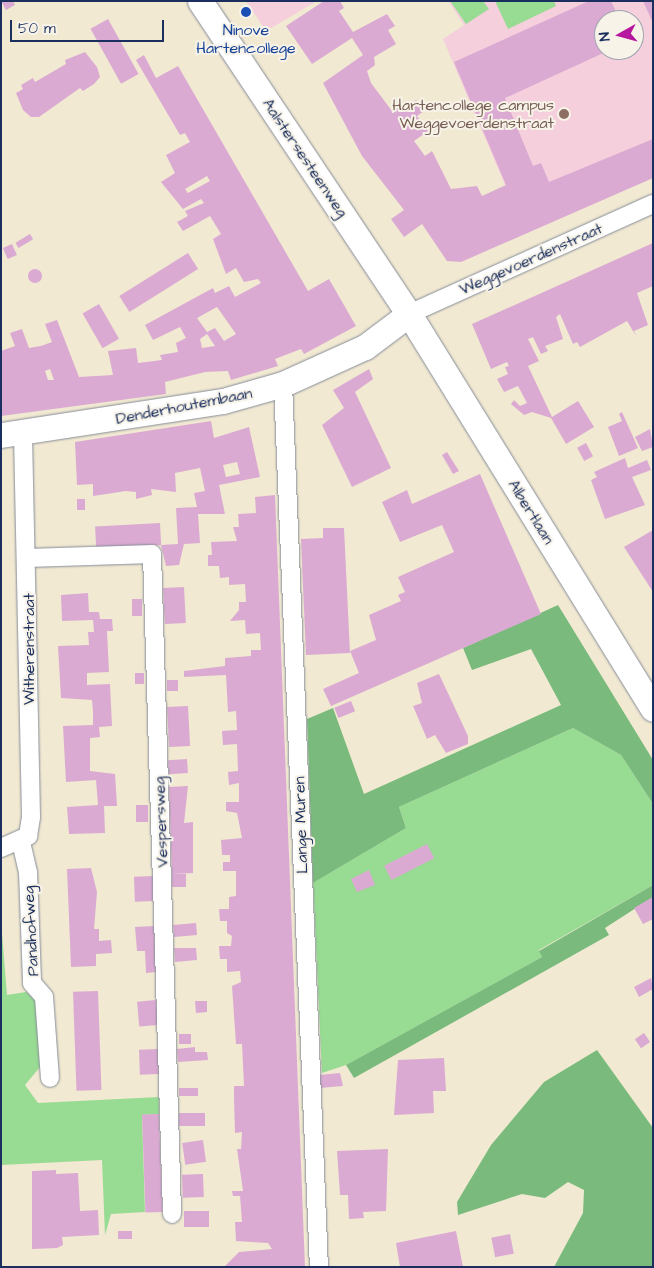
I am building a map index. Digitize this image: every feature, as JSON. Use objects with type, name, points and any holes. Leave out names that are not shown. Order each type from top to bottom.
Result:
[{"type":"main road","name":"Aalstersesteenweg","points":[[200,1],[409,314]]},
{"type":"main road","name":"Denderhoutembaan","points":[[12,434],[223,401],[283,384],[365,346],[409,314]]},
{"type":"main road","name":"Albertlaan","points":[[409,314],[653,709]]},
{"type":"street","name":"Weggevoerdenstraat","points":[[409,314],[653,204]]},
{"type":"street","name":"Lange Muren","points":[[283,384],[320,1267]]},
{"type":"street","name":"Witherenstraat","points":[[12,434],[28,558],[30,817],[28,836],[21,842]]},
{"type":"street","name":"Vespersweg","points":[[28,558],[152,554],[172,1214]]},
{"type":"street","points":[[1,848],[21,842]]},
{"type":"street","name":"Pandhofweg","points":[[21,842],[28,872],[32,983],[44,996],[50,1078]]},
{"type":"shaded area","points":[[246,1],[317,1],[266,31]]},
{"type":"shaded area","name":"Hartencollege campus Weggevoerdenstraat","points":[[448,1],[653,1],[653,178],[525,232],[443,39],[464,25]]},
{"type":"green space","points":[[450,1],[483,1],[489,9],[466,24]]},
{"type":"green space","points":[[495,1],[554,1],[556,6],[508,29]]},
{"type":"green space","points":[[558,605],[653,760],[653,804],[621,755],[573,728],[399,807],[406,828],[313,883],[307,719],[333,708],[364,794],[561,705],[531,649],[472,670],[463,648]]},
{"type":"green space","points":[[573,728],[621,755],[653,804],[653,885],[539,950],[542,957],[346,1065],[322,1073],[313,883],[406,828],[399,807]]},
{"type":"green space","points":[[653,885],[653,897],[605,928],[609,935],[354,1078],[346,1065],[542,957],[539,951]]},
{"type":"green space","points":[[1,921],[7,995],[26,992],[37,1002],[40,1067],[25,1085],[38,1103],[159,1097],[159,1114],[142,1115],[145,1212],[111,1214],[105,1235],[102,1160],[1,1165]]},
{"type":"green space","points":[[597,1050],[653,1128],[653,1267],[554,1267],[583,1213],[584,1190],[568,1182],[545,1198],[522,1194],[458,1215],[457,1202],[491,1145],[544,1082]]},
{"type":"building","points":[[1,1],[13,1],[15,5],[6,10]]},
{"type":"building","points":[[324,1],[340,1],[344,8],[339,11],[353,32],[387,14],[395,26],[388,30],[396,44],[374,57],[375,65],[367,71],[371,83],[392,111],[397,107],[401,112],[416,100],[424,111],[417,116],[428,131],[414,141],[425,156],[432,151],[451,189],[477,186],[482,196],[506,185],[454,62],[589,1],[611,1],[615,10],[594,10],[594,57],[505,98],[533,166],[541,163],[549,182],[653,139],[653,178],[461,262],[447,261],[422,224],[404,237],[391,219],[404,210],[362,156],[323,83],[363,55],[352,38],[312,64],[286,26]]},
{"type":"building","points":[[643,1],[653,1],[653,23]]},
{"type":"building","points":[[108,19],[139,74],[121,84],[91,29]]},
{"type":"building","points":[[85,52],[97,67],[100,77],[94,84],[83,91],[80,88],[39,117],[31,117],[23,110],[16,93],[23,89],[21,85],[33,78],[35,82],[66,64],[65,60]]},
{"type":"building","points":[[144,55],[156,78],[178,66],[308,291],[329,279],[356,326],[304,354],[301,349],[275,359],[278,366],[231,380],[228,371],[205,372],[165,382],[166,394],[1,416],[1,351],[15,346],[10,333],[22,329],[29,348],[41,346],[52,342],[45,324],[57,320],[79,377],[113,375],[108,351],[136,348],[138,363],[162,360],[160,355],[178,352],[176,343],[186,338],[180,327],[153,340],[145,325],[213,288],[215,293],[229,286],[235,297],[261,283],[258,279],[244,282],[236,268],[226,274],[213,239],[221,234],[210,216],[183,231],[177,222],[188,216],[185,211],[204,203],[201,199],[183,209],[161,182],[175,173],[166,155],[190,142],[185,133],[180,135],[136,60]],"holes":[[[207,176],[210,181],[188,193],[185,189]],[[217,307],[236,334],[224,341],[215,328],[207,332],[197,318]],[[207,334],[215,346],[202,348],[200,339]],[[50,369],[54,380],[48,380],[45,371]]]},
{"type":"building","points":[[30,234],[33,239],[19,248],[15,243]]},
{"type":"building","points":[[653,243],[653,286],[637,293],[648,325],[634,331],[636,336],[627,321],[580,347],[577,342],[573,344],[560,314],[556,317],[563,339],[545,346],[548,351],[541,354],[533,337],[528,339],[539,361],[528,366],[552,417],[578,401],[594,427],[566,444],[551,418],[532,412],[524,415],[511,404],[514,400],[520,406],[527,403],[518,386],[504,392],[497,379],[508,374],[505,367],[509,366],[507,362],[491,369],[472,324]]},
{"type":"building","points":[[12,244],[17,255],[8,259],[3,248]]},
{"type":"building","points":[[188,253],[198,269],[129,312],[119,296]]},
{"type":"building","points":[[35,269],[40,271],[42,276],[40,281],[35,283],[30,281],[28,276],[30,271]]},
{"type":"building","points":[[99,304],[119,339],[103,348],[83,314]]},
{"type":"building","points":[[369,369],[373,379],[355,392],[391,468],[352,487],[322,425],[344,408],[333,390]]},
{"type":"building","points":[[622,412],[638,448],[619,456],[608,427],[622,421],[619,414]]},
{"type":"building","points":[[211,421],[214,438],[249,427],[260,477],[219,485],[225,514],[198,514],[200,543],[184,544],[179,565],[166,566],[161,545],[178,544],[176,508],[197,507],[194,493],[205,491],[200,468],[175,473],[176,492],[151,489],[152,495],[136,499],[136,492],[126,491],[93,496],[93,484],[77,485],[75,442]],"holes":[[[237,462],[240,474],[226,477],[223,465]]]},
{"type":"building","points":[[650,429],[653,447],[642,451],[635,437]]},
{"type":"building","points":[[586,443],[593,456],[584,461],[577,448]]},
{"type":"building","points":[[447,452],[459,471],[453,474],[442,455]]},
{"type":"building","points":[[625,458],[628,468],[647,460],[651,470],[632,477],[645,505],[605,519],[591,480],[597,477],[594,472]]},
{"type":"building","points":[[480,474],[541,614],[331,706],[323,689],[359,673],[350,651],[376,640],[369,615],[401,601],[398,595],[405,592],[398,577],[454,552],[442,525],[400,542],[382,502],[407,490],[412,504]]},
{"type":"building","points":[[275,495],[305,1267],[224,1267],[239,1252],[272,1249],[268,1243],[236,1241],[235,1222],[242,1222],[240,1196],[233,1196],[232,1191],[243,1191],[237,1149],[241,1149],[242,1132],[235,1133],[234,1099],[234,1086],[244,1086],[242,1044],[236,1044],[232,986],[241,982],[240,971],[227,972],[227,959],[220,959],[219,946],[231,946],[232,936],[227,933],[227,921],[220,921],[219,909],[229,909],[229,897],[236,896],[236,871],[223,871],[223,862],[230,862],[230,855],[222,855],[221,840],[242,838],[237,813],[226,811],[226,802],[239,802],[239,783],[229,785],[228,772],[238,771],[237,744],[223,745],[222,731],[237,730],[236,711],[228,712],[226,675],[184,677],[184,671],[225,666],[225,658],[251,656],[251,650],[261,650],[260,633],[246,634],[245,620],[230,621],[239,610],[239,602],[246,602],[245,584],[229,585],[229,577],[220,578],[219,566],[208,566],[208,555],[212,555],[211,542],[237,541],[233,527],[239,527],[238,514],[256,513],[255,497]]},
{"type":"building","points":[[77,499],[85,499],[85,510],[77,510]]},
{"type":"building","points":[[160,523],[161,545],[96,548],[95,526]]},
{"type":"building","points":[[323,528],[344,528],[350,653],[306,655],[301,539],[323,538]]},
{"type":"building","points":[[653,530],[653,592],[624,547]]},
{"type":"building","points":[[184,587],[186,623],[165,624],[163,588]]},
{"type":"building","points":[[88,593],[89,612],[99,612],[100,619],[112,619],[113,631],[107,631],[109,672],[87,673],[87,685],[110,684],[112,726],[99,727],[100,737],[90,738],[90,771],[115,774],[117,806],[104,806],[105,833],[69,834],[67,807],[98,805],[96,780],[66,782],[63,726],[93,725],[93,712],[92,700],[61,698],[58,646],[89,645],[88,632],[94,632],[93,620],[62,621],[61,595]]},
{"type":"building","points":[[132,599],[142,599],[142,616],[132,616]]},
{"type":"building","points":[[135,673],[144,673],[144,684],[135,684]]},
{"type":"building","points":[[439,674],[468,736],[468,744],[446,753],[435,735],[427,739],[413,706],[422,703],[417,683]]},
{"type":"building","points":[[167,680],[178,680],[178,691],[167,691]]},
{"type":"building","points":[[351,701],[355,711],[338,718],[334,708]]},
{"type":"building","points":[[188,706],[190,746],[169,747],[167,707]]},
{"type":"building","points":[[187,759],[188,773],[169,774],[168,760]]},
{"type":"building","points":[[188,786],[184,823],[193,822],[193,873],[172,874],[169,787]]},
{"type":"building","points":[[136,805],[148,805],[148,822],[136,822]]},
{"type":"building","points":[[427,844],[434,858],[391,880],[384,866]]},
{"type":"building","points":[[91,868],[97,892],[94,929],[99,929],[99,941],[111,940],[112,953],[96,954],[96,966],[71,967],[67,869]]},
{"type":"building","points":[[369,870],[375,885],[357,892],[351,879]]},
{"type":"building","points":[[172,874],[186,874],[186,887],[172,887]]},
{"type":"building","points":[[153,876],[154,901],[135,902],[134,877]]},
{"type":"building","points":[[653,897],[653,919],[643,924],[634,908]]},
{"type":"building","points":[[196,923],[197,935],[174,937],[173,925]]},
{"type":"building","points":[[154,926],[156,972],[146,973],[145,951],[137,951],[135,927]]},
{"type":"building","points":[[174,948],[196,948],[197,960],[175,962]]},
{"type":"building","points":[[651,978],[653,989],[639,997],[634,987]]},
{"type":"building","points":[[98,991],[101,1090],[76,1091],[73,992]]},
{"type":"building","points":[[156,1000],[158,1025],[139,1027],[137,1002]]},
{"type":"building","points":[[195,1001],[207,1001],[207,1012],[196,1013]]},
{"type":"building","points":[[644,1033],[650,1042],[641,1048],[635,1039]]},
{"type":"building","points":[[179,1034],[191,1034],[191,1044],[179,1044]]},
{"type":"building","points":[[195,1047],[195,1052],[207,1052],[208,1060],[178,1062],[177,1049]]},
{"type":"building","points":[[158,1049],[159,1074],[140,1075],[139,1050]]},
{"type":"building","points":[[444,1058],[446,1091],[433,1091],[434,1113],[394,1115],[398,1060]]},
{"type":"building","points":[[340,1073],[343,1086],[319,1088],[319,1075]]},
{"type":"building","points":[[179,1088],[198,1088],[198,1096],[179,1096]]},
{"type":"building","points":[[179,1113],[205,1113],[205,1126],[179,1126]]},
{"type":"building","points":[[159,1114],[162,1212],[145,1213],[142,1115]]},
{"type":"building","points":[[203,1140],[206,1162],[185,1165],[182,1143]]},
{"type":"building","points":[[388,1149],[386,1211],[363,1212],[364,1218],[349,1219],[348,1195],[340,1195],[337,1151]]},
{"type":"building","points":[[56,1170],[56,1174],[78,1173],[80,1211],[98,1210],[99,1235],[62,1237],[63,1245],[57,1248],[32,1249],[32,1171]]},
{"type":"building","points":[[203,1174],[204,1197],[183,1198],[182,1175]]},
{"type":"building","points":[[184,1211],[209,1211],[209,1227],[184,1227]]},
{"type":"building","points":[[118,1231],[132,1231],[132,1239],[118,1239]]},
{"type":"building","points":[[456,1231],[463,1267],[400,1267],[396,1243]]},
{"type":"building","points":[[510,1234],[514,1254],[495,1257],[491,1238]]},
{"type":"place","name":"Ninove Hartencollege","points":[[246,12]]},
{"type":"place","name":"Hartencollege campus Weggevoerdenstraat","points":[[564,114]]}]
